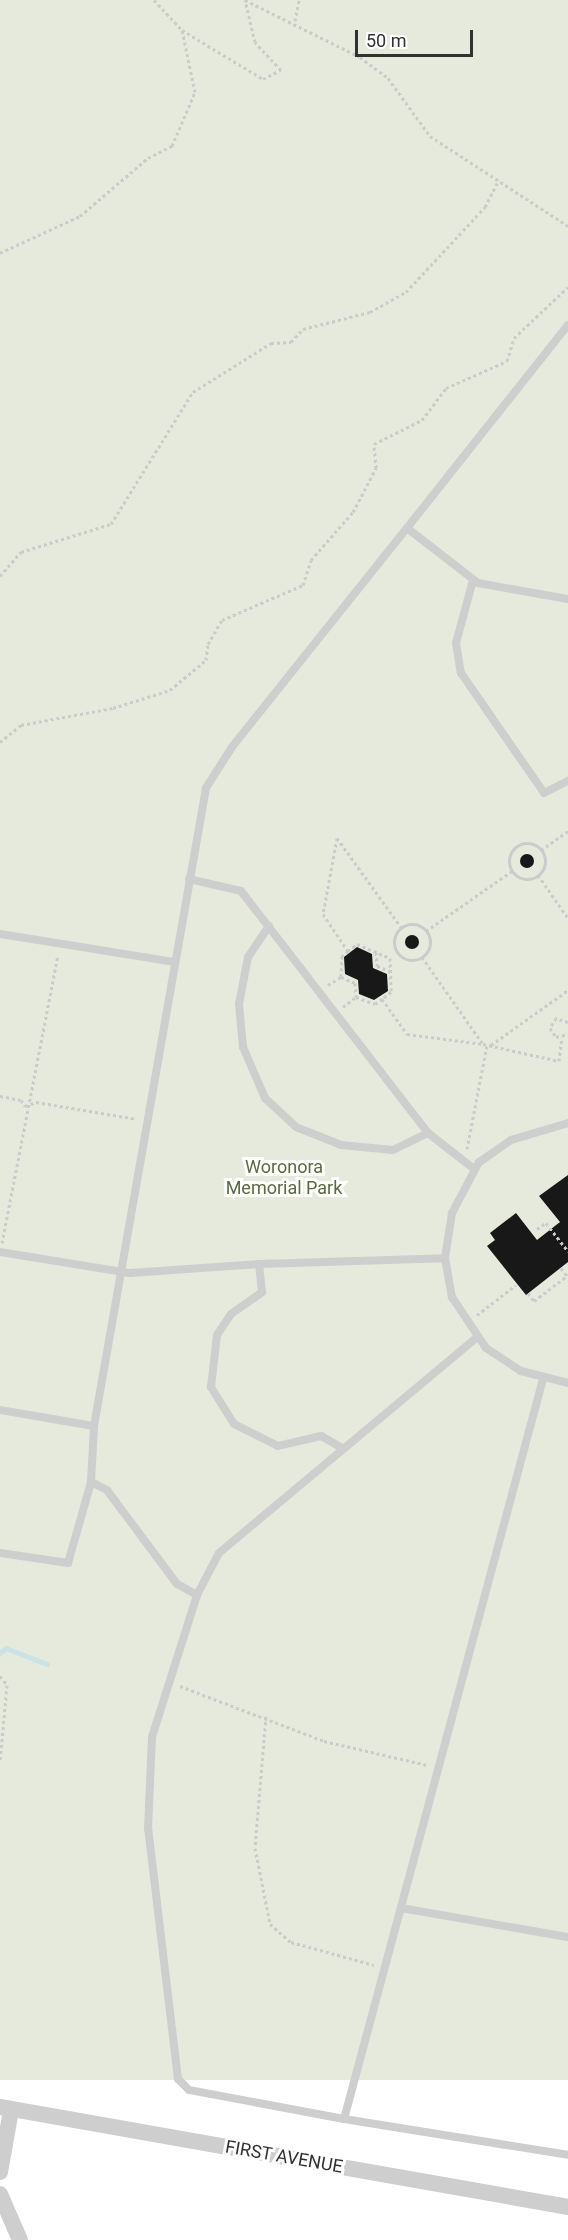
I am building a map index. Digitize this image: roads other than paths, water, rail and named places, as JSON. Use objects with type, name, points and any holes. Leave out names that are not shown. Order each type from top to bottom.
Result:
[{"type":"street","points":[[0,2172],[5,2109]]},
{"type":"street","name":"FIRST AVENUE","points":[[5,2109],[568,2207]]},
{"type":"street","points":[[0,2194],[20,2240]]},
{"type":"lane","points":[[0,1553],[68,1563],[91,1482],[94,1426],[203,797],[213,772],[568,325]]},
{"type":"lane","points":[[407,528],[473,580],[568,599]]},
{"type":"lane","points":[[473,580],[455,648],[461,673],[544,793],[568,781]]},
{"type":"lane","points":[[189,879],[237,888],[428,1133],[460,1161],[474,1169]]},
{"type":"lane","points":[[269,927],[248,957],[239,1004],[243,1047],[265,1098],[296,1127],[341,1145],[393,1150],[428,1133]]},
{"type":"lane","points":[[0,934],[174,962]]},
{"type":"lane","points":[[568,1123],[511,1140],[474,1169],[452,1213],[445,1258],[452,1297],[476,1338],[503,1361],[543,1379],[568,1383]]},
{"type":"lane","points":[[0,1252],[121,1272],[259,1264],[445,1258]]},
{"type":"lane","points":[[259,1264],[262,1292],[231,1314],[213,1342],[210,1370],[215,1398],[234,1425],[265,1442],[288,1447],[321,1436],[342,1448]]},
{"type":"lane","points":[[476,1338],[228,1542],[197,1594],[167,1682],[152,1737],[146,1798],[178,2079],[189,2090],[344,2119],[568,2155]]},
{"type":"lane","points":[[344,2119],[543,1379]]},
{"type":"lane","points":[[0,1410],[94,1426]]},
{"type":"lane","points":[[91,1482],[107,1490],[177,1584],[197,1594]]},
{"type":"lane","points":[[401,1908],[568,1937]]},
{"type":"waterway","points":[[0,1653],[6,1648],[47,1664]]},
{"type":"park label","name":"Woronora Memorial Park","points":[[284,1178]]}]
